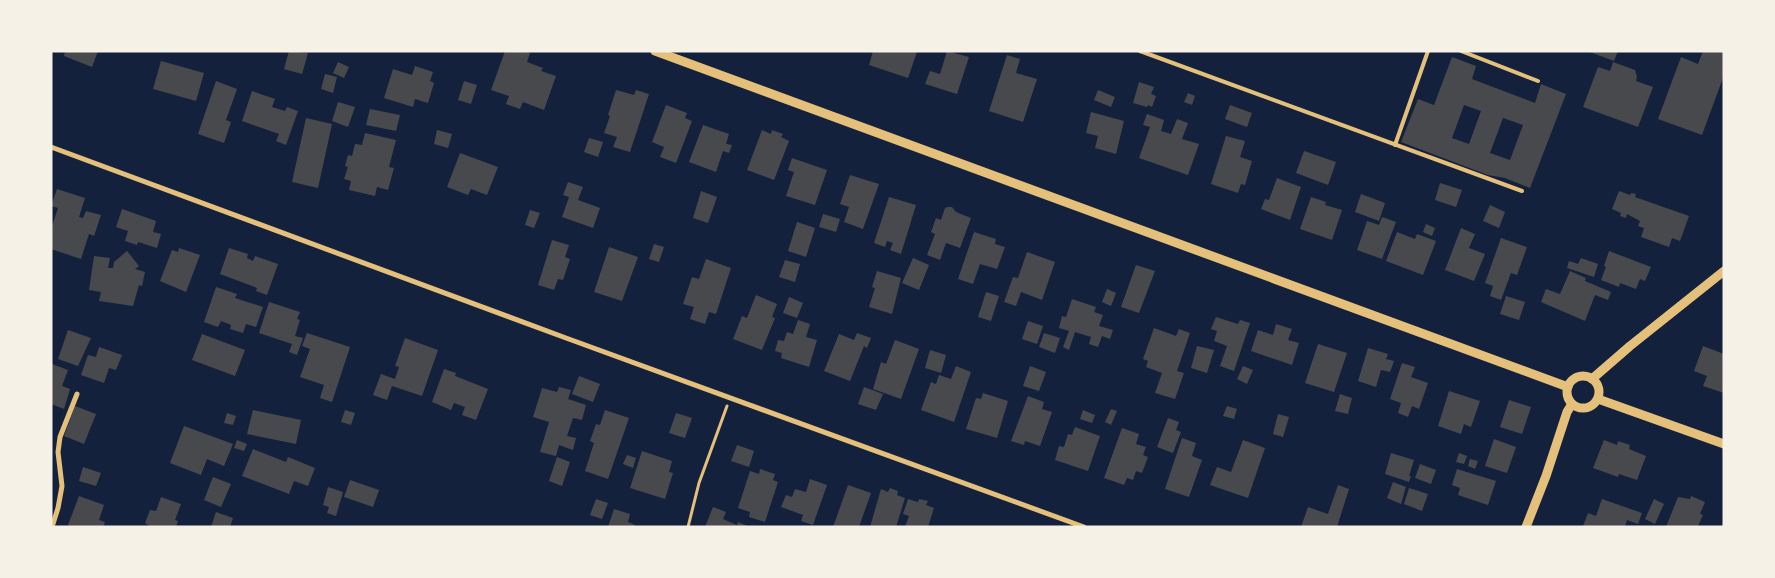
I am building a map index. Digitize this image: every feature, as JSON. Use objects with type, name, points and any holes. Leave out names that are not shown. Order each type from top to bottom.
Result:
[{"type":"street","points":[[655,51],[1568,387]]},
{"type":"street","points":[[51,147],[1084,527]]},
{"type":"street","points":[[1592,379],[1724,271]]},
{"type":"street","points":[[1578,377],[1588,377],[1598,386],[1598,399],[1586,408],[1576,407],[1567,396],[1568,387],[1578,377]]},
{"type":"street","points":[[52,527],[61,491],[62,476],[58,452],[60,437],[77,394]]},
{"type":"street","points":[[1598,399],[1724,444]]},
{"type":"street","points":[[1526,527],[1546,476],[1567,412],[1572,404]]},
{"type":"lane","points":[[1140,51],[1522,191]]},
{"type":"lane","points":[[1395,145],[1428,51]]},
{"type":"lane","points":[[1460,51],[1538,81]]},
{"type":"path","points":[[688,527],[699,483],[730,398]]},
{"type":"building","points":[[65,51],[98,51],[92,67],[64,56]]},
{"type":"building","points":[[289,51],[308,53],[302,74],[284,69]]},
{"type":"building","points":[[505,51],[525,51],[530,53],[527,62],[543,68],[541,71],[556,76],[544,110],[523,102],[520,109],[506,104],[509,96],[491,90]]},
{"type":"building","points":[[873,51],[917,52],[908,78],[869,65]]},
{"type":"building","points":[[947,51],[969,57],[957,94],[925,84],[930,71],[940,74]]},
{"type":"building","points":[[1587,51],[1618,51],[1614,61]]},
{"type":"building","points":[[1703,51],[1724,51],[1724,75],[1702,135],[1658,119],[1681,57],[1698,64]]},
{"type":"building","points":[[1007,55],[1020,59],[1016,73],[1037,79],[1023,122],[989,111]]},
{"type":"building","points":[[1452,57],[1476,66],[1472,79],[1535,103],[1541,84],[1566,94],[1530,188],[1505,178],[1488,175],[1401,142],[1418,99],[1434,105]],"holes":[[[1464,105],[1481,111],[1469,144],[1452,138]],[[1503,118],[1523,125],[1510,160],[1490,153]]]},
{"type":"building","points":[[161,61],[204,73],[196,101],[153,89]]},
{"type":"building","points":[[338,62],[349,67],[344,78],[333,73]]},
{"type":"building","points":[[1613,62],[1635,70],[1636,81],[1653,87],[1638,127],[1583,107],[1598,67],[1610,71]]},
{"type":"building","points":[[415,66],[433,72],[430,81],[434,83],[428,103],[415,99],[413,107],[384,98],[393,69],[412,75]]},
{"type":"building","points":[[325,74],[337,77],[333,93],[321,89]]},
{"type":"building","points":[[216,81],[237,89],[226,120],[231,122],[224,143],[198,134]]},
{"type":"building","points":[[464,81],[477,85],[471,104],[458,100]]},
{"type":"building","points":[[1139,82],[1154,87],[1151,94],[1156,96],[1152,107],[1133,103]]},
{"type":"building","points":[[616,90],[634,95],[636,90],[649,94],[630,152],[613,147],[617,137],[604,133]]},
{"type":"building","points":[[1098,90],[1115,97],[1111,107],[1094,100]]},
{"type":"building","points":[[252,91],[275,99],[272,107],[285,111],[287,107],[298,111],[286,145],[276,141],[279,134],[242,121]]},
{"type":"building","points":[[1188,93],[1195,96],[1192,105],[1184,102]]},
{"type":"building","points":[[338,102],[355,107],[348,127],[332,121]]},
{"type":"building","points":[[666,105],[687,113],[685,118],[692,121],[676,163],[660,157],[664,147],[652,142]]},
{"type":"building","points":[[1230,105],[1252,113],[1247,127],[1225,119]]},
{"type":"building","points":[[370,109],[400,115],[396,131],[366,125]]},
{"type":"building","points":[[1091,112],[1124,121],[1116,154],[1095,148],[1098,136],[1086,133]]},
{"type":"building","points":[[1147,114],[1164,120],[1161,131],[1171,134],[1177,119],[1188,123],[1182,139],[1199,144],[1188,175],[1139,158],[1150,127],[1143,125]]},
{"type":"building","points":[[306,118],[332,124],[318,188],[292,182]]},
{"type":"building","points":[[703,125],[729,134],[726,144],[732,145],[729,153],[723,151],[716,172],[689,162]]},
{"type":"building","points":[[437,130],[452,134],[448,148],[434,144]]},
{"type":"building","points":[[762,130],[771,134],[772,130],[783,134],[781,137],[789,141],[774,180],[747,170]]},
{"type":"building","points":[[365,133],[396,140],[389,167],[394,168],[388,190],[377,187],[375,196],[349,190],[351,181],[344,179],[348,167],[345,166],[348,155],[352,156],[355,144],[362,145]]},
{"type":"building","points":[[1226,136],[1245,141],[1240,157],[1252,161],[1245,185],[1241,184],[1238,193],[1211,184]]},
{"type":"building","points":[[589,138],[603,142],[598,157],[584,152]]},
{"type":"building","points":[[1304,151],[1336,162],[1328,185],[1296,173]]},
{"type":"building","points":[[460,153],[498,167],[487,195],[471,189],[468,195],[447,187]]},
{"type":"building","points":[[792,158],[827,170],[815,205],[786,196],[794,172],[788,170]]},
{"type":"building","points":[[850,175],[879,184],[863,229],[844,222],[849,207],[840,204]]},
{"type":"building","points":[[1277,178],[1301,187],[1290,220],[1261,209],[1265,199],[1269,200]]},
{"type":"building","points":[[568,182],[583,187],[578,200],[600,208],[593,228],[562,217],[569,197],[563,195]]},
{"type":"building","points":[[1440,183],[1462,190],[1456,207],[1435,200]]},
{"type":"building","points":[[57,189],[85,198],[79,217],[83,218],[86,211],[101,215],[94,236],[89,234],[81,259],[51,249],[51,229],[58,208],[51,206]]},
{"type":"building","points":[[701,191],[717,197],[708,223],[693,218]]},
{"type":"building","points":[[1619,191],[1630,195],[1631,193],[1636,194],[1635,197],[1689,216],[1680,241],[1672,238],[1669,247],[1641,237],[1644,228],[1638,226],[1640,221],[1627,214],[1626,218],[1620,216],[1621,213],[1612,209]]},
{"type":"building","points":[[1361,194],[1385,203],[1379,221],[1355,212]]},
{"type":"building","points":[[889,197],[916,205],[901,254],[890,250],[893,243],[887,241],[885,247],[874,243]]},
{"type":"building","points":[[1311,197],[1326,202],[1325,205],[1342,210],[1332,240],[1300,229]]},
{"type":"building","points":[[1490,205],[1505,212],[1499,228],[1483,221]]},
{"type":"building","points":[[952,207],[956,212],[971,218],[960,248],[946,243],[940,260],[927,255],[935,234],[931,232],[936,218],[941,220],[945,208]]},
{"type":"building","points":[[122,209],[156,221],[153,232],[161,234],[157,248],[138,242],[137,245],[125,241],[128,231],[116,227]]},
{"type":"building","points":[[530,210],[540,213],[534,228],[525,225]]},
{"type":"building","points":[[823,214],[840,219],[836,232],[819,227]]},
{"type":"building","points":[[1382,217],[1396,222],[1382,259],[1357,250],[1367,221],[1379,225]]},
{"type":"building","points":[[797,222],[815,228],[806,257],[788,251]]},
{"type":"building","points":[[1426,224],[1435,228],[1432,236],[1423,232]]},
{"type":"building","points":[[1461,228],[1475,234],[1469,248],[1485,254],[1474,281],[1445,270]]},
{"type":"building","points":[[974,232],[996,239],[995,244],[1005,247],[997,269],[980,264],[973,284],[958,279]]},
{"type":"building","points":[[1397,232],[1415,239],[1417,234],[1436,241],[1423,275],[1386,261]]},
{"type":"building","points":[[1501,238],[1527,247],[1517,275],[1511,273],[1501,300],[1490,296],[1493,286],[1485,283]]},
{"type":"building","points":[[552,240],[569,245],[565,257],[570,259],[563,280],[558,279],[554,290],[538,285]]},
{"type":"building","points":[[654,244],[664,247],[659,262],[649,259]]},
{"type":"building","points":[[609,247],[638,257],[622,301],[594,292]]},
{"type":"building","points":[[179,248],[200,255],[186,292],[160,281],[172,250],[178,252]]},
{"type":"building","points":[[229,248],[248,254],[247,258],[253,261],[255,256],[278,264],[267,295],[256,291],[257,288],[220,274]]},
{"type":"building","points":[[127,251],[139,266],[135,269],[145,272],[142,286],[139,285],[133,306],[99,301],[101,292],[89,290],[94,256],[110,258],[108,268],[113,268],[114,262]]},
{"type":"building","points":[[1609,251],[1651,267],[1645,281],[1640,279],[1636,289],[1620,283],[1619,287],[1601,280]]},
{"type":"building","points":[[1027,252],[1055,262],[1042,300],[1021,292],[1016,306],[1004,302],[1013,277],[1018,278]]},
{"type":"building","points":[[913,258],[929,265],[919,290],[902,283]]},
{"type":"building","points":[[1581,258],[1598,264],[1594,277],[1567,268],[1569,261],[1578,264]]},
{"type":"building","points":[[706,259],[731,268],[716,314],[709,312],[705,324],[690,319],[694,307],[683,304],[692,277],[699,279]]},
{"type":"building","points":[[785,260],[800,264],[795,282],[779,277]]},
{"type":"building","points":[[1136,265],[1155,271],[1139,313],[1121,307]]},
{"type":"building","points":[[877,271],[901,278],[892,314],[869,307],[875,288],[872,287]]},
{"type":"building","points":[[1570,271],[1586,278],[1585,281],[1611,292],[1608,300],[1595,295],[1585,321],[1541,302],[1546,289],[1560,294]]},
{"type":"building","points":[[216,287],[237,294],[235,298],[263,307],[256,327],[246,324],[243,333],[230,329],[231,325],[221,321],[218,327],[204,322]]},
{"type":"building","points":[[1107,289],[1116,293],[1111,306],[1102,302]]},
{"type":"building","points":[[986,292],[999,296],[991,321],[978,317]]},
{"type":"building","points":[[756,295],[777,304],[772,317],[775,318],[762,350],[733,339],[742,316],[747,318]]},
{"type":"building","points":[[1506,296],[1525,302],[1519,320],[1500,314]]},
{"type":"building","points":[[789,297],[803,303],[797,318],[783,313]]},
{"type":"building","points":[[1072,299],[1096,307],[1094,312],[1103,315],[1099,326],[1113,330],[1110,339],[1102,336],[1098,347],[1089,344],[1091,337],[1075,332],[1069,350],[1063,347],[1069,331],[1059,328],[1062,316],[1066,317]]},
{"type":"building","points":[[269,302],[300,312],[297,319],[300,320],[295,336],[303,338],[297,355],[289,352],[292,344],[259,333]]},
{"type":"building","points":[[1216,317],[1238,324],[1240,320],[1250,323],[1234,371],[1220,366],[1227,346],[1214,341],[1217,331],[1211,329]]},
{"type":"building","points":[[798,320],[810,324],[806,337],[817,340],[809,367],[781,358],[782,353],[775,351],[778,340],[784,341],[787,332],[793,334]]},
{"type":"building","points":[[1028,321],[1043,326],[1037,344],[1022,339]]},
{"type":"building","points":[[1276,324],[1292,329],[1288,340],[1299,343],[1292,365],[1251,351],[1258,330],[1273,335]]},
{"type":"building","points":[[1154,328],[1176,336],[1179,329],[1190,333],[1177,371],[1184,373],[1175,399],[1155,393],[1162,373],[1146,367],[1148,361],[1143,359]]},
{"type":"building","points":[[68,330],[91,338],[78,366],[58,359]]},
{"type":"building","points":[[307,333],[350,347],[332,402],[320,398],[324,385],[300,377],[310,349],[302,346]]},
{"type":"building","points":[[857,333],[871,338],[867,348],[864,346],[850,381],[824,371],[839,334],[854,340]]},
{"type":"building","points":[[1044,333],[1060,338],[1055,353],[1039,347]]},
{"type":"building","points":[[202,334],[245,350],[235,376],[192,360]]},
{"type":"building","points":[[405,338],[438,350],[422,396],[392,386],[387,400],[373,395],[381,374],[395,379],[399,367],[395,366]]},
{"type":"building","points":[[895,340],[919,349],[901,399],[873,389],[881,362],[886,364]]},
{"type":"building","points":[[1318,344],[1347,353],[1334,392],[1305,383]]},
{"type":"building","points":[[1197,346],[1214,350],[1207,373],[1191,368]]},
{"type":"building","points":[[1703,346],[1724,354],[1724,393],[1703,386],[1707,376],[1694,371]]},
{"type":"building","points":[[99,347],[122,355],[116,370],[109,368],[104,383],[81,375],[88,355],[96,357]]},
{"type":"building","points":[[1368,348],[1388,354],[1386,359],[1394,361],[1390,372],[1381,370],[1376,387],[1358,381]]},
{"type":"building","points":[[930,350],[946,355],[941,373],[925,368]]},
{"type":"building","points":[[1402,363],[1415,367],[1411,377],[1428,383],[1419,409],[1412,406],[1408,417],[1398,413],[1401,403],[1390,399]]},
{"type":"building","points":[[52,364],[68,370],[62,386],[70,389],[64,409],[51,404]]},
{"type":"building","points":[[956,366],[971,372],[954,422],[921,410],[931,382],[936,384],[939,375],[951,379]]},
{"type":"building","points":[[1030,366],[1046,372],[1039,391],[1023,386]]},
{"type":"building","points":[[1243,366],[1253,370],[1247,384],[1237,379]]},
{"type":"building","points":[[444,369],[456,373],[455,376],[488,389],[476,420],[462,415],[465,407],[454,403],[451,410],[432,402]]},
{"type":"building","points":[[579,376],[600,384],[593,402],[572,394]]},
{"type":"building","points":[[559,387],[571,390],[568,399],[586,405],[582,420],[573,418],[567,436],[576,438],[573,450],[559,445],[556,456],[540,452],[549,422],[533,417],[542,388],[557,392]]},
{"type":"building","points":[[864,387],[883,394],[876,410],[858,404]]},
{"type":"building","points":[[1449,391],[1480,401],[1471,427],[1464,424],[1461,434],[1438,426]]},
{"type":"building","points":[[983,393],[1008,401],[997,438],[966,429],[976,398],[981,399]]},
{"type":"building","points":[[1340,394],[1352,398],[1348,414],[1335,411]]},
{"type":"building","points":[[1028,396],[1044,402],[1042,409],[1052,412],[1040,446],[1025,441],[1024,445],[1011,441]]},
{"type":"building","points":[[1509,400],[1531,407],[1522,434],[1500,427]]},
{"type":"building","points":[[75,406],[96,414],[84,444],[64,436]]},
{"type":"building","points":[[1227,406],[1237,409],[1234,419],[1223,416]]},
{"type":"building","points":[[1111,409],[1117,411],[1111,425],[1105,422]]},
{"type":"building","points":[[253,410],[301,420],[296,444],[247,434]]},
{"type":"building","points":[[345,410],[355,413],[351,425],[341,422]]},
{"type":"building","points":[[605,410],[629,418],[608,479],[585,471],[594,443],[590,441],[596,424],[600,425]]},
{"type":"building","points":[[1083,410],[1095,415],[1092,423],[1080,419]]},
{"type":"building","points":[[227,413],[236,416],[233,425],[224,423]]},
{"type":"building","points":[[676,413],[692,418],[685,438],[669,433]]},
{"type":"building","points":[[1278,414],[1289,417],[1283,437],[1273,434]]},
{"type":"building","points":[[1168,418],[1179,422],[1176,430],[1181,432],[1173,453],[1157,447]]},
{"type":"building","points":[[184,426],[233,444],[224,466],[207,459],[201,475],[170,463]]},
{"type":"building","points":[[1075,427],[1100,436],[1088,471],[1055,460],[1059,446],[1064,447],[1068,434],[1072,435]]},
{"type":"building","points":[[1122,428],[1139,434],[1136,444],[1146,447],[1143,455],[1148,457],[1142,473],[1136,471],[1133,480],[1127,478],[1124,485],[1104,478]]},
{"type":"building","points":[[1182,438],[1196,443],[1192,456],[1202,460],[1189,497],[1165,489]]},
{"type":"building","points":[[1494,439],[1516,447],[1507,473],[1485,466]]},
{"type":"building","points":[[237,440],[247,444],[244,451],[234,448]]},
{"type":"building","points":[[1243,440],[1265,448],[1248,498],[1210,485],[1217,467],[1231,472]]},
{"type":"building","points":[[1604,440],[1617,445],[1618,441],[1630,445],[1629,449],[1646,456],[1637,480],[1619,474],[1618,477],[1593,468]]},
{"type":"building","points":[[737,445],[754,451],[749,467],[731,461]]},
{"type":"building","points":[[253,449],[286,462],[288,457],[315,468],[308,486],[294,481],[289,494],[242,476]]},
{"type":"building","points":[[642,451],[672,461],[669,472],[673,473],[665,499],[630,488]]},
{"type":"building","points":[[1391,453],[1414,460],[1409,482],[1385,474]]},
{"type":"building","points":[[1459,453],[1467,456],[1464,464],[1456,462]]},
{"type":"building","points":[[627,455],[636,458],[633,468],[623,464]]},
{"type":"building","points":[[557,457],[570,462],[562,486],[549,481]]},
{"type":"building","points":[[1470,459],[1478,461],[1475,469],[1468,466]]},
{"type":"building","points":[[1420,464],[1436,470],[1431,484],[1415,478]]},
{"type":"building","points":[[83,467],[101,473],[96,486],[79,481]]},
{"type":"building","points":[[760,469],[775,474],[773,480],[778,482],[765,522],[749,517],[750,512],[738,508],[750,471],[759,474]]},
{"type":"building","points":[[1457,469],[1496,481],[1488,505],[1458,495],[1460,488],[1452,485]]},
{"type":"building","points":[[213,477],[231,484],[221,507],[204,500]]},
{"type":"building","points":[[810,479],[827,485],[813,525],[801,521],[803,515],[781,507],[786,495],[792,497],[795,489],[806,492]]},
{"type":"building","points":[[350,480],[379,490],[373,507],[344,497]]},
{"type":"building","points":[[1393,482],[1406,487],[1401,504],[1387,498]]},
{"type":"building","points":[[848,485],[871,493],[859,527],[833,527]]},
{"type":"building","points":[[1338,485],[1349,489],[1337,527],[1301,527],[1308,507],[1328,514]]},
{"type":"building","points":[[328,487],[343,492],[336,516],[327,513],[329,507],[323,505]]},
{"type":"building","points":[[890,488],[898,491],[897,495],[905,498],[896,527],[870,527],[881,489],[888,492]]},
{"type":"building","points":[[1409,488],[1428,494],[1422,511],[1404,504]]},
{"type":"building","points":[[79,496],[104,505],[99,520],[105,522],[103,527],[72,527],[68,525]]},
{"type":"building","points":[[1691,496],[1705,502],[1700,514],[1703,515],[1698,526],[1666,527],[1678,497],[1690,499]]},
{"type":"building","points":[[161,497],[181,504],[175,520],[178,521],[176,527],[151,527],[145,523],[150,510],[156,511]]},
{"type":"building","points":[[596,499],[608,503],[602,519],[590,515]]},
{"type":"building","points":[[908,499],[918,502],[919,499],[928,501],[926,505],[934,508],[928,527],[905,527],[909,516],[903,514]]},
{"type":"building","points":[[1602,499],[1642,513],[1638,524],[1627,520],[1625,527],[1583,526],[1588,513],[1596,516]]},
{"type":"building","points":[[1654,499],[1664,504],[1655,524],[1645,519]]},
{"type":"building","points":[[713,507],[726,512],[723,519],[737,525],[738,522],[750,527],[705,527]]},
{"type":"building","points":[[614,509],[630,514],[628,522],[635,525],[634,527],[608,527]]},
{"type":"building","points":[[216,512],[233,518],[230,527],[211,527]]}]
